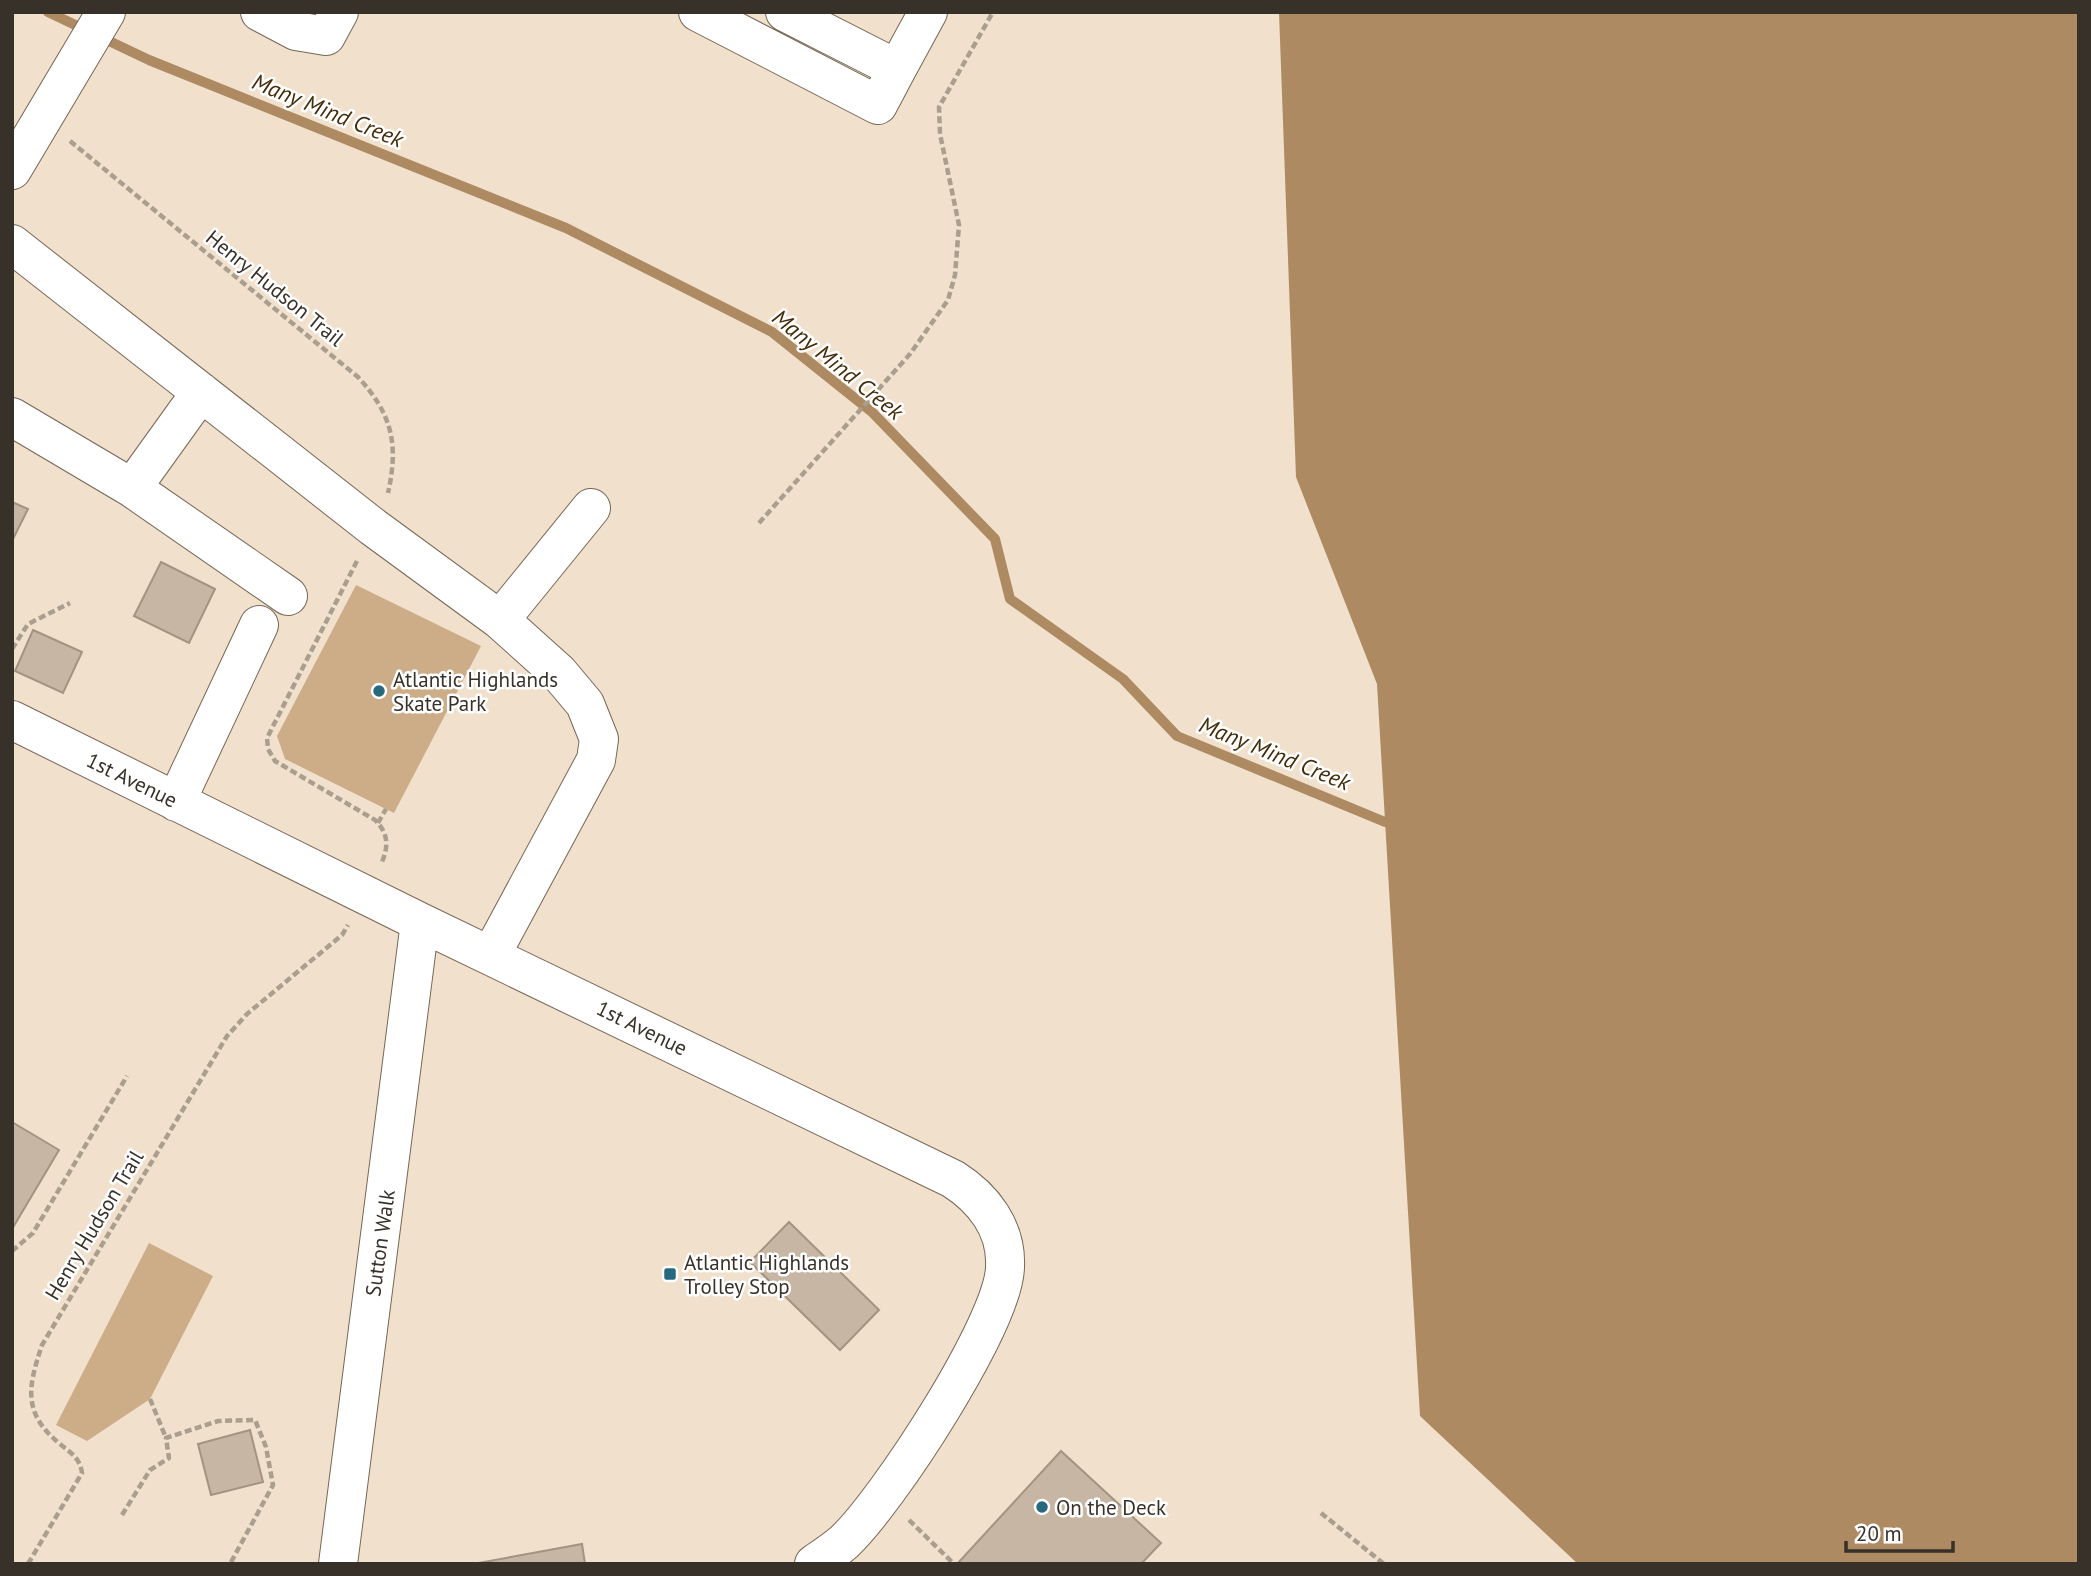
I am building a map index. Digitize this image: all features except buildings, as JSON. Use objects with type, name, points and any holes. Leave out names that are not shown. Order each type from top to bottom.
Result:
[{"type":"street","points":[[260,12],[296,31],[326,36],[339,12]]},
{"type":"street","points":[[698,12],[878,105],[928,12]]},
{"type":"street","points":[[785,12],[897,69]]},
{"type":"street","points":[[12,170],[104,15]]},
{"type":"street","points":[[12,244],[373,527],[500,620],[559,673],[585,704],[600,739],[596,760],[491,955]]},
{"type":"street","points":[[132,488],[201,393]]},
{"type":"street","points":[[12,416],[132,488],[288,596]]},
{"type":"street","points":[[500,620],[591,508]]},
{"type":"street","points":[[176,802],[259,625]]},
{"type":"street","name":"1st Avenue","points":[[12,720],[420,922],[953,1179],[985,1205],[1003,1244],[1006,1265],[1003,1287],[985,1330],[930,1426],[888,1490],[838,1553],[814,1564]]},
{"type":"street","name":"Sutton Walk","points":[[338,1564],[420,922]]},
{"type":"path","points":[[759,523],[910,354],[948,300],[955,275],[959,225],[940,134],[939,107],[993,12]]},
{"type":"path","name":"Henry Hudson Trail","points":[[71,142],[339,360],[377,397],[390,425],[393,449],[394,469],[388,496]]},
{"type":"path","points":[[356,562],[267,738],[275,761],[378,823],[387,836],[384,858]]},
{"type":"path","points":[[12,649],[28,624],[70,603]]},
{"type":"path","points":[[378,823],[386,809]]},
{"type":"path","name":"Henry Hudson Trail","points":[[28,1564],[82,1473],[75,1456],[48,1433],[34,1415],[30,1393],[42,1345],[228,1036],[247,1014],[342,935]]},
{"type":"path","points":[[12,1251],[33,1233],[127,1076]]},
{"type":"path","points":[[122,1515],[150,1470],[169,1458],[166,1438],[150,1399]]},
{"type":"path","points":[[166,1438],[218,1421],[254,1420],[266,1447],[273,1485],[230,1564]]},
{"type":"path","points":[[888,1490],[954,1564]]},
{"type":"path","points":[[1321,1513],[1384,1564]]},
{"type":"shaded area","points":[[1279,12],[2079,12],[2079,1564],[1578,1564],[1420,1416],[1377,684],[1296,477]]},
{"type":"shaded area","name":"Atlantic Highlands Skate Park","points":[[356,585],[481,646],[394,813],[285,759],[277,736]]},
{"type":"shaded area","points":[[149,1243],[213,1276],[150,1399],[87,1441],[56,1425]]},
{"type":"waterway","name":"Many Mind Creek","points":[[48,12],[149,60],[566,228],[772,332],[872,412],[995,539],[1010,599],[1123,679],[1177,736],[1385,822]]},
{"type":"place","name":"Atlantic Highlands Skate Park","points":[[379,691]]},
{"type":"place","name":"Atlantic Highlands Trolley Stop","points":[[670,1274]]},
{"type":"place","name":"On the Deck","points":[[1042,1507]]}]
